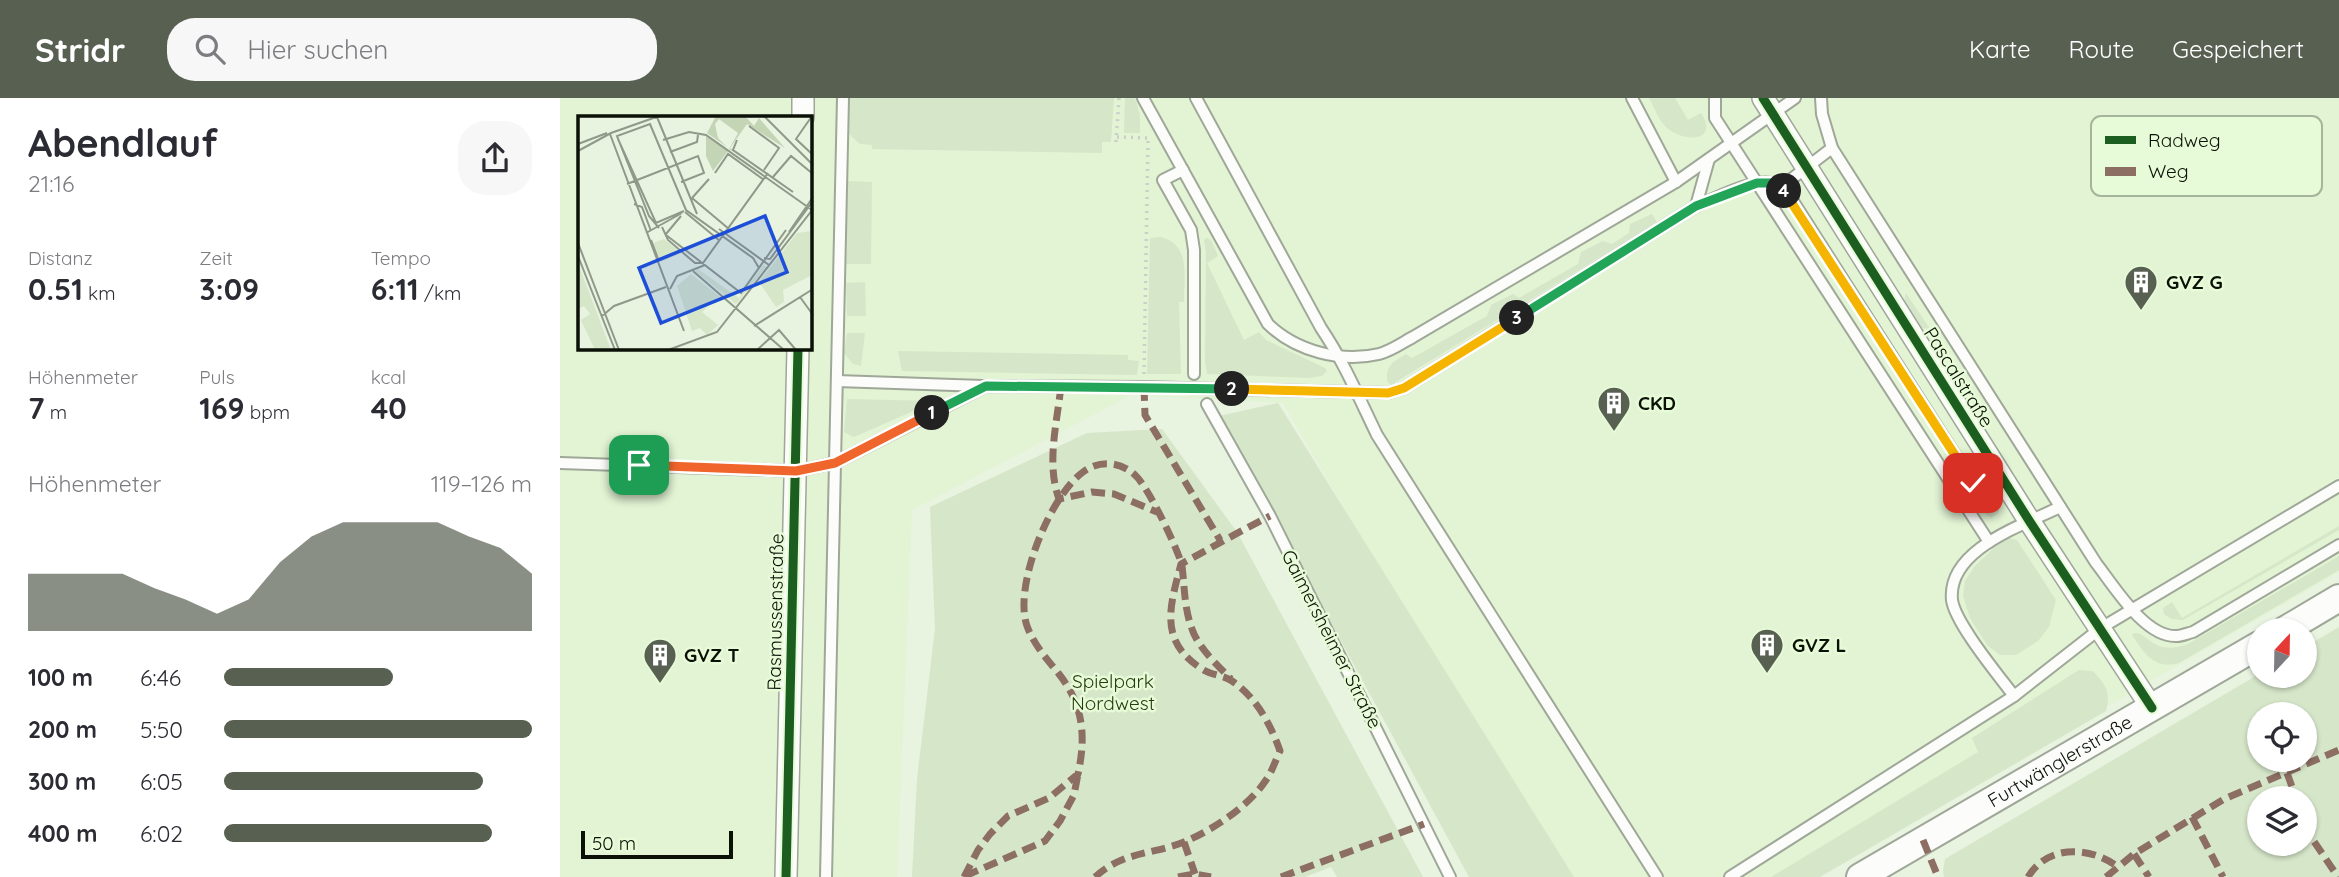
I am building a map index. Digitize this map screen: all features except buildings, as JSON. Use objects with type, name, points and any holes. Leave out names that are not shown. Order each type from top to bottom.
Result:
[{"type":"street","points":[[803,98],[803,116]]},
{"type":"street","name":"Pascalstraße","points":[[1768,106],[2030,522],[2152,708]]},
{"type":"street","name":"Rasmussenstraße","points":[[786,877],[798,350]]},
{"type":"street","points":[[2305,618],[2339,598]]},
{"type":"street","name":"Furtwänglerstraße","points":[[1860,877],[2247,652]]},
{"type":"lane","points":[[826,877],[843,98]]},
{"type":"lane","points":[[1143,98],[1268,324],[1309,348],[1342,358],[1381,354],[1396,346],[1676,182],[1732,143],[1768,106],[1795,98]]},
{"type":"lane","points":[[1196,98],[1321,328],[1342,358],[1377,435],[1657,877]]},
{"type":"lane","points":[[1632,98],[1676,182]]},
{"type":"lane","points":[[1715,98],[1715,118],[1989,542]]},
{"type":"lane","points":[[1821,98],[1822,114],[1832,148],[2096,564],[2152,629],[2178,637],[2193,632],[2339,545]]},
{"type":"lane","points":[[1780,187],[1832,148]]},
{"type":"lane","points":[[1696,206],[1709,159]]},
{"type":"lane","points":[[1183,170],[1163,180],[1191,230],[1194,250],[1194,374]]},
{"type":"lane","points":[[837,381],[1388,393],[1404,388],[1696,206],[1757,183],[1770,183],[1780,187],[1797,207],[1973,483],[1967,508]]},
{"type":"lane","points":[[1191,230],[1210,221]]},
{"type":"lane","points":[[560,463],[796,471],[835,463],[986,386]]},
{"type":"lane","name":"Gaimersheimer Straße","points":[[1207,404],[1270,516],[1450,877]]},
{"type":"lane","points":[[1730,877],[2014,696],[2101,628],[2339,486]]},
{"type":"lane","points":[[2014,696],[1961,622],[1952,602],[1954,579],[1969,558],[1989,542],[2060,507]]},
{"type":"path","points":[[1116,142],[1119,98]]},
{"type":"path","points":[[1144,387],[1148,138],[1150,127],[1157,122]]},
{"type":"path","points":[[1117,136],[1148,138]]},
{"type":"shaded area","points":[[560,98],[2339,98],[2339,572],[2260,618],[2247,618],[2247,625],[1813,877],[1559,877],[1283,403],[1131,395],[912,510],[897,877],[560,877]]},
{"type":"green space","points":[[848,98],[1114,98],[1111,142],[1102,142],[1102,153],[872,149],[872,145],[860,144],[848,133]]},
{"type":"green space","points":[[1125,98],[1135,98],[1140,115],[1140,133],[1124,133]]},
{"type":"green space","points":[[1649,98],[1675,98],[1688,120],[1701,113],[1706,123],[1703,135],[1690,137],[1674,133],[1662,122]]},
{"type":"green space","points":[[848,181],[872,182],[871,264],[846,264]]},
{"type":"green space","points":[[1652,214],[1657,222],[1391,385],[1387,381],[1389,368],[1401,357],[1406,354],[1412,358],[1487,316],[1491,305],[1513,294],[1519,298],[1578,264],[1581,252],[1603,241],[1612,244],[1629,233],[1630,224]]},
{"type":"green space","points":[[1161,237],[1177,247],[1184,263],[1184,302],[1179,302],[1181,374],[1147,374],[1150,238]]},
{"type":"green space","points":[[1206,238],[1211,240],[1218,256],[1207,263],[1244,340],[1259,332],[1266,340],[1325,368],[1327,371],[1322,376],[1310,378],[1207,374]]},
{"type":"green space","points":[[865,282],[866,316],[847,316],[846,283]]},
{"type":"green space","points":[[1906,293],[1930,329],[1921,328],[1904,302]]},
{"type":"green space","points":[[847,333],[865,333],[861,366],[853,364],[844,353]]},
{"type":"green space","points":[[898,351],[1128,355],[1128,360],[1139,361],[1137,375],[902,371]]},
{"type":"green space","points":[[847,399],[936,401],[854,437],[844,432]]},
{"type":"green space","points":[[1278,403],[1574,877],[1469,877],[1219,416]]},
{"type":"green space","name":"Spielpark Nordwest","points":[[1162,429],[1237,532],[1423,877],[1337,877],[1331,867],[1305,877],[912,877],[917,779],[935,629],[930,507],[1087,433]]},
{"type":"green space","points":[[1984,482],[1999,508],[1999,512],[1991,518],[1981,511]]},
{"type":"green space","points":[[2339,526],[2339,530],[2183,620],[2171,619],[2164,614],[2163,608],[2172,602],[2182,618]]},
{"type":"green space","points":[[2009,538],[2017,540],[2056,600],[2049,627],[2038,641],[2016,655],[2000,655],[1987,645],[1970,618],[1963,596],[1965,581],[1975,566],[2000,542]]},
{"type":"green space","points":[[2339,556],[2339,570],[2256,618],[2247,618],[2247,623],[2179,663],[2170,665],[2156,662],[2146,654],[2132,635],[2141,634],[2163,647],[2173,648],[2188,644]]},
{"type":"green space","points":[[2339,627],[2339,877],[1944,877],[1945,859],[2247,681],[2247,688],[2317,688],[2317,640]]},
{"type":"green space","points":[[2079,670],[2093,671],[2104,685],[2108,694],[2106,711],[1820,877],[1771,877],[1978,752],[1972,738]]},
{"type":"marked path","points":[[1061,386],[1053,458],[1059,499],[1092,492],[1114,494],[1157,512]]},
{"type":"marked path","points":[[1144,387],[1145,415],[1220,540]]},
{"type":"marked path","points":[[964,877],[978,850],[1008,816],[1049,798],[1078,774],[1082,747],[1078,710],[1067,686],[1033,639],[1024,609],[1025,588],[1037,543],[1058,501],[1083,472],[1096,465],[1118,465],[1130,471],[1141,482],[1180,558],[1187,609],[1194,634],[1206,652],[1231,679]]},
{"type":"marked path","points":[[1095,877],[1116,862],[1184,842],[1207,831],[1250,799],[1272,770],[1280,751],[1262,712],[1232,681],[1206,671],[1188,658],[1173,635],[1171,622],[1173,594],[1181,564],[1270,516]]},
{"type":"marked path","points":[[2106,877],[2134,854],[2224,799],[2339,750]]},
{"type":"marked path","points":[[2287,773],[2292,786]]},
{"type":"marked path","points":[[965,876],[1045,841],[1074,795],[1078,774]]},
{"type":"marked path","points":[[2192,817],[2223,877]]},
{"type":"marked path","points":[[1281,877],[1424,824]]},
{"type":"marked path","points":[[1923,840],[1938,877]]},
{"type":"marked path","points":[[1184,842],[1195,874]]},
{"type":"marked path","points":[[2317,846],[2338,877]]},
{"type":"marked path","points":[[2028,877],[2036,866],[2047,859],[2070,852],[2095,855],[2118,867]]},
{"type":"marked path","points":[[2134,854],[2149,877]]},
{"type":"marked path","points":[[1178,877],[1195,874],[1211,877]]},
{"type":"cycle path","points":[[1763,98],[2030,522],[2152,708]]},
{"type":"cycle path","points":[[786,877],[798,350]]},
{"type":"place","name":"GVZ G","points":[[2141,312]]},
{"type":"place","name":"CKD","points":[[1614,433]]},
{"type":"place","name":"GVZ L","points":[[1767,675]]},
{"type":"place","name":"GVZ T","points":[[660,685]]},
{"type":"route","points":[[639,465],[796,471],[835,463],[986,386],[1388,393],[1404,388],[1696,206],[1757,183],[1770,183],[1789,195],[1973,483]]}]
